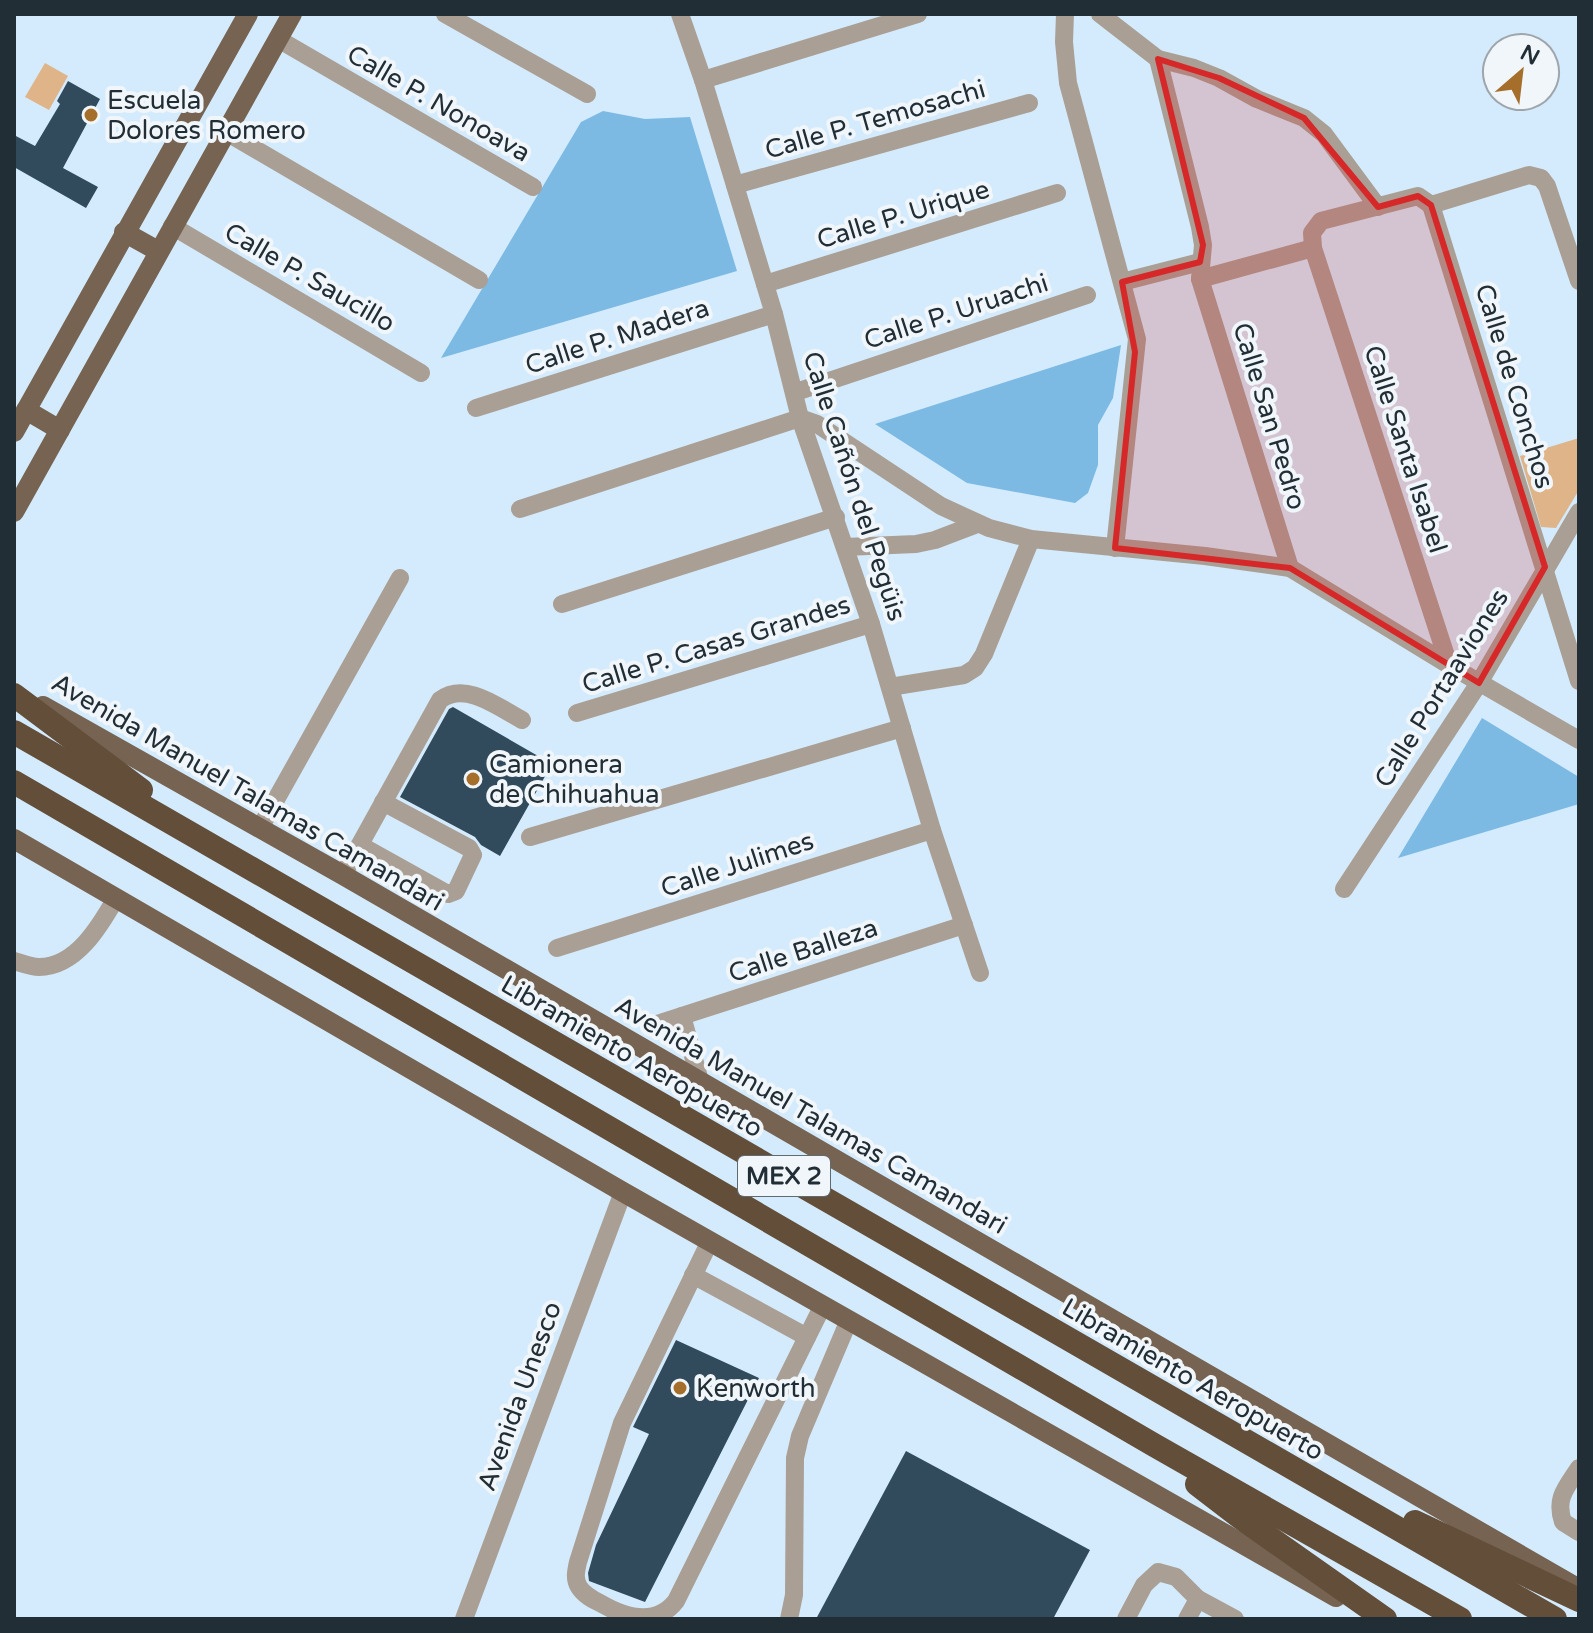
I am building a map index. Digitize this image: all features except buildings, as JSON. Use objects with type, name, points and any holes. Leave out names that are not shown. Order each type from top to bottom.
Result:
[{"type":"highway","points":[[14,692],[227,854]]},
{"type":"highway","name":"Libramiento Aeropuerto","points":[[14,732],[1555,1619]]},
{"type":"highway","name":"MEX 2","points":[[14,782],[1154,1445],[1460,1619]]},
{"type":"highway","points":[[1154,1445],[1240,1517],[1385,1619]]},
{"type":"highway","points":[[1307,1477],[1405,1518],[1579,1600]]},
{"type":"main road","points":[[14,432],[248,14]]},
{"type":"main road","points":[[14,512],[292,14]]},
{"type":"main road","points":[[124,232],[158,251]]},
{"type":"main road","points":[[26,410],[60,430]]},
{"type":"main road","name":"Avenida Manuel Talamas Camandari","points":[[14,692],[343,875],[1579,1589]]},
{"type":"main road","points":[[14,839],[623,1192],[1376,1619]]},
{"type":"street","points":[[445,14],[587,94]]},
{"type":"street","name":"Calle Cañón del Pegüis","points":[[680,14],[774,314],[796,392],[800,418],[871,624],[932,830],[980,973]]},
{"type":"street","points":[[703,80],[918,14]]},
{"type":"street","points":[[1065,14],[1068,83],[1137,339],[1115,548]]},
{"type":"street","points":[[1100,14],[1158,59],[1219,78],[1257,99],[1304,118],[1324,134],[1378,207]]},
{"type":"street","name":"Calle P. Nonoava","points":[[278,39],[533,187]]},
{"type":"street","name":"Calle San Pedro","points":[[1158,59],[1200,227],[1203,245],[1200,270],[1290,568]]},
{"type":"street","name":"Calle P. Temosachi","points":[[735,185],[1029,103]]},
{"type":"street","points":[[226,132],[479,280]]},
{"type":"street","points":[[1122,282],[1313,248],[1312,233],[1321,221],[1418,196],[1431,205],[1529,175],[1541,178],[1547,186],[1579,281]]},
{"type":"street","name":"Calle P. Urique","points":[[765,284],[1057,193]]},
{"type":"street","name":"Calle de Conchos","points":[[1431,205],[1579,681]]},
{"type":"street","name":"Calle P. Saucillo","points":[[172,226],[421,373]]},
{"type":"street","name":"Calle Santa Isabel","points":[[1313,248],[1449,665]]},
{"type":"street","name":"Calle P. Uruachi","points":[[796,392],[1087,295]]},
{"type":"street","name":"Calle P. Madera","points":[[476,408],[774,314]]},
{"type":"street","points":[[520,509],[800,418],[817,424],[941,506],[977,524],[1031,539],[1205,556],[1290,568],[1579,740]]},
{"type":"street","name":"Calle Portaaviones","points":[[1344,889],[1479,683],[1579,512]]},
{"type":"street","points":[[562,604],[836,517]]},
{"type":"street","points":[[845,547],[916,544],[977,524]]},
{"type":"street","points":[[890,687],[964,675],[975,668],[984,654],[1031,539]]},
{"type":"street","points":[[260,828],[400,578]]},
{"type":"street","name":"Calle P. Casas Grandes","points":[[577,713],[871,624]]},
{"type":"street","points":[[343,875],[435,708],[450,693],[474,695],[522,720]]},
{"type":"street","points":[[530,837],[902,728]]},
{"type":"street","points":[[360,845],[448,894],[456,891],[465,875],[473,855],[469,848],[383,802]]},
{"type":"street","name":"Calle Julimes","points":[[557,948],[932,830]]},
{"type":"street","points":[[14,961],[38,967],[56,963],[78,949],[98,930],[116,898]]},
{"type":"street","name":"Calle Balleza","points":[[657,1024],[964,925]]},
{"type":"street","points":[[682,1016],[700,1081]]},
{"type":"street","name":"Avenida Unesco","points":[[464,1619],[623,1192]]},
{"type":"street","points":[[710,1241],[622,1423],[578,1562],[575,1577],[578,1586],[612,1611],[633,1618],[657,1616],[676,1601],[823,1305]]},
{"type":"street","points":[[693,1275],[807,1337]]},
{"type":"street","points":[[789,1619],[794,1595],[795,1458],[800,1436],[849,1320]]},
{"type":"street","points":[[1579,1468],[1562,1495],[1559,1509],[1563,1522],[1579,1532]]},
{"type":"street","points":[[1126,1619],[1144,1585],[1158,1572],[1176,1577],[1198,1599],[1235,1619]]},
{"type":"street","points":[[1187,1619],[1198,1599]]},
{"type":"highlighted area","points":[[1158,59],[1219,78],[1304,118],[1378,207],[1418,196],[1431,205],[1545,567],[1479,683],[1290,568],[1115,548],[1135,352],[1122,282],[1200,262],[1203,245]]},
{"type":"shaded area","points":[[45,63],[68,76],[49,110],[25,97]]},
{"type":"shaded area","points":[[1579,438],[1579,490],[1556,528],[1541,527],[1520,456]]},
{"type":"water","points":[[603,111],[645,119],[690,117],[737,271],[441,358],[581,122]]},
{"type":"water","points":[[1121,345],[1113,398],[1098,425],[1098,465],[1088,493],[1075,503],[967,483],[875,424]]},
{"type":"water","points":[[1482,718],[1579,777],[1579,804],[1398,858]]},
{"type":"place","name":"Escuela Dolores Romero","points":[[91,115]]},
{"type":"place","name":"Camionera de Chihuahua","points":[[473,779]]},
{"type":"place","name":"Kenworth","points":[[680,1388]]}]
